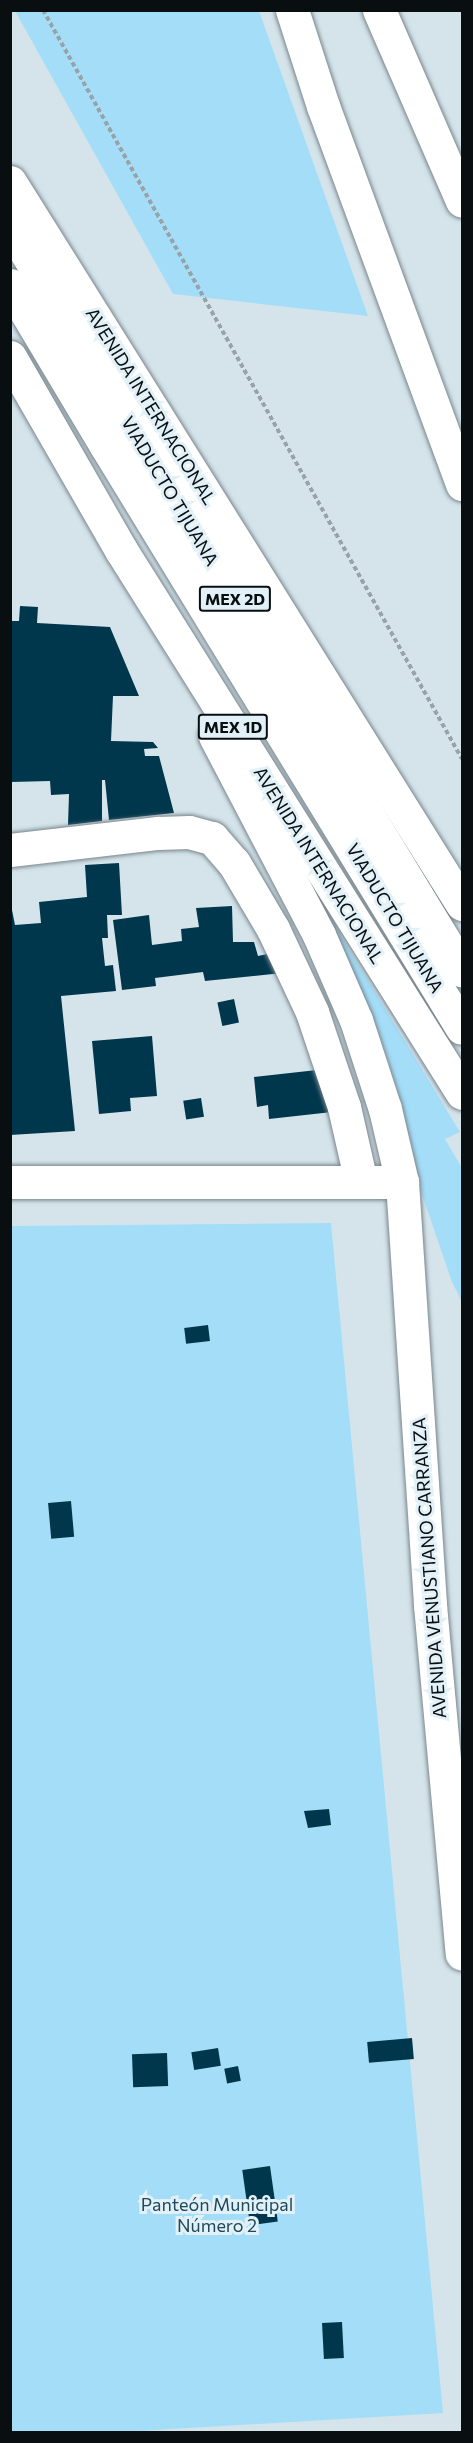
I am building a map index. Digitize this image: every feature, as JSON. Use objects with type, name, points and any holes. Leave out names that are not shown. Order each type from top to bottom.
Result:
[{"type":"main road","points":[[292,10],[323,106],[462,484]]},
{"type":"main road","points":[[379,10],[462,201]]},
{"type":"main road","name":"AVENIDA INTERNACIONAL","points":[[10,182],[462,904]]},
{"type":"main road","name":"VIADUCTO TIJUANA","points":[[10,226],[462,970]]},
{"type":"main road","name":"VIADUCTO TIJUANA","points":[[10,285],[462,1028]]},
{"type":"main road","name":"AVENIDA INTERNACIONAL","points":[[10,357],[121,550],[462,1093]]},
{"type":"main road","name":"AVENIDA VENUSTIANO CARRANZA","points":[[121,550],[319,935],[356,1020],[385,1109],[402,1182],[430,1605],[462,1954]]},
{"type":"main road","points":[[10,850],[158,832],[189,832],[212,838],[234,862],[273,929],[312,1012],[344,1107],[361,1182]]},
{"type":"main road","points":[[10,1182],[402,1182]]},
{"type":"path","points":[[43,10],[462,759]]},
{"type":"green space","points":[[15,11],[259,11],[368,316],[173,294]]},
{"type":"green space","points":[[298,865],[460,1132],[445,1139],[462,1168],[462,1302],[452,1282],[405,1143],[396,1086],[379,1033]]},
{"type":"green space","name":"Panteón Municipal Número 2","points":[[331,1223],[443,2413],[122,2432],[11,2432],[10,1226]]},
{"type":"building","points":[[20,606],[38,607],[37,623],[110,627],[139,696],[113,696],[111,741],[153,742],[158,748],[144,749],[145,756],[159,756],[174,813],[109,820],[105,780],[102,780],[102,821],[68,825],[69,794],[51,795],[50,781],[11,782],[10,621],[19,621]]},
{"type":"building","points":[[119,863],[122,915],[107,915],[108,938],[102,938],[105,966],[113,965],[116,991],[61,996],[75,1131],[10,1135],[10,900],[15,925],[41,923],[39,902],[87,897],[85,865]]},
{"type":"building","points":[[232,906],[233,942],[254,942],[258,956],[272,953],[282,973],[205,981],[203,972],[155,978],[156,986],[122,990],[113,920],[149,915],[152,945],[182,941],[181,929],[199,927],[196,908]]},
{"type":"building","points":[[234,999],[239,1022],[222,1026],[217,1003]]},
{"type":"building","points":[[152,1036],[157,1096],[130,1098],[131,1111],[99,1114],[92,1041]]},
{"type":"building","points":[[326,1069],[332,1112],[269,1119],[268,1105],[257,1107],[254,1077]]},
{"type":"building","points":[[201,1098],[204,1117],[186,1120],[183,1101]]},
{"type":"building","points":[[208,1325],[210,1341],[186,1344],[184,1328]]},
{"type":"building","points":[[71,1501],[74,1537],[51,1539],[48,1503]]},
{"type":"building","points":[[329,1809],[331,1825],[308,1828],[304,1811]]},
{"type":"building","points":[[412,2038],[414,2059],[369,2063],[367,2042]]},
{"type":"building","points":[[218,2048],[221,2066],[194,2070],[191,2052]]},
{"type":"building","points":[[167,2053],[168,2086],[133,2087],[132,2054]]},
{"type":"building","points":[[238,2066],[241,2081],[227,2083],[224,2069]]},
{"type":"building","points":[[270,2166],[278,2221],[250,2225],[242,2170]]},
{"type":"building","points":[[342,2322],[344,2358],[324,2359],[322,2323]]}]
